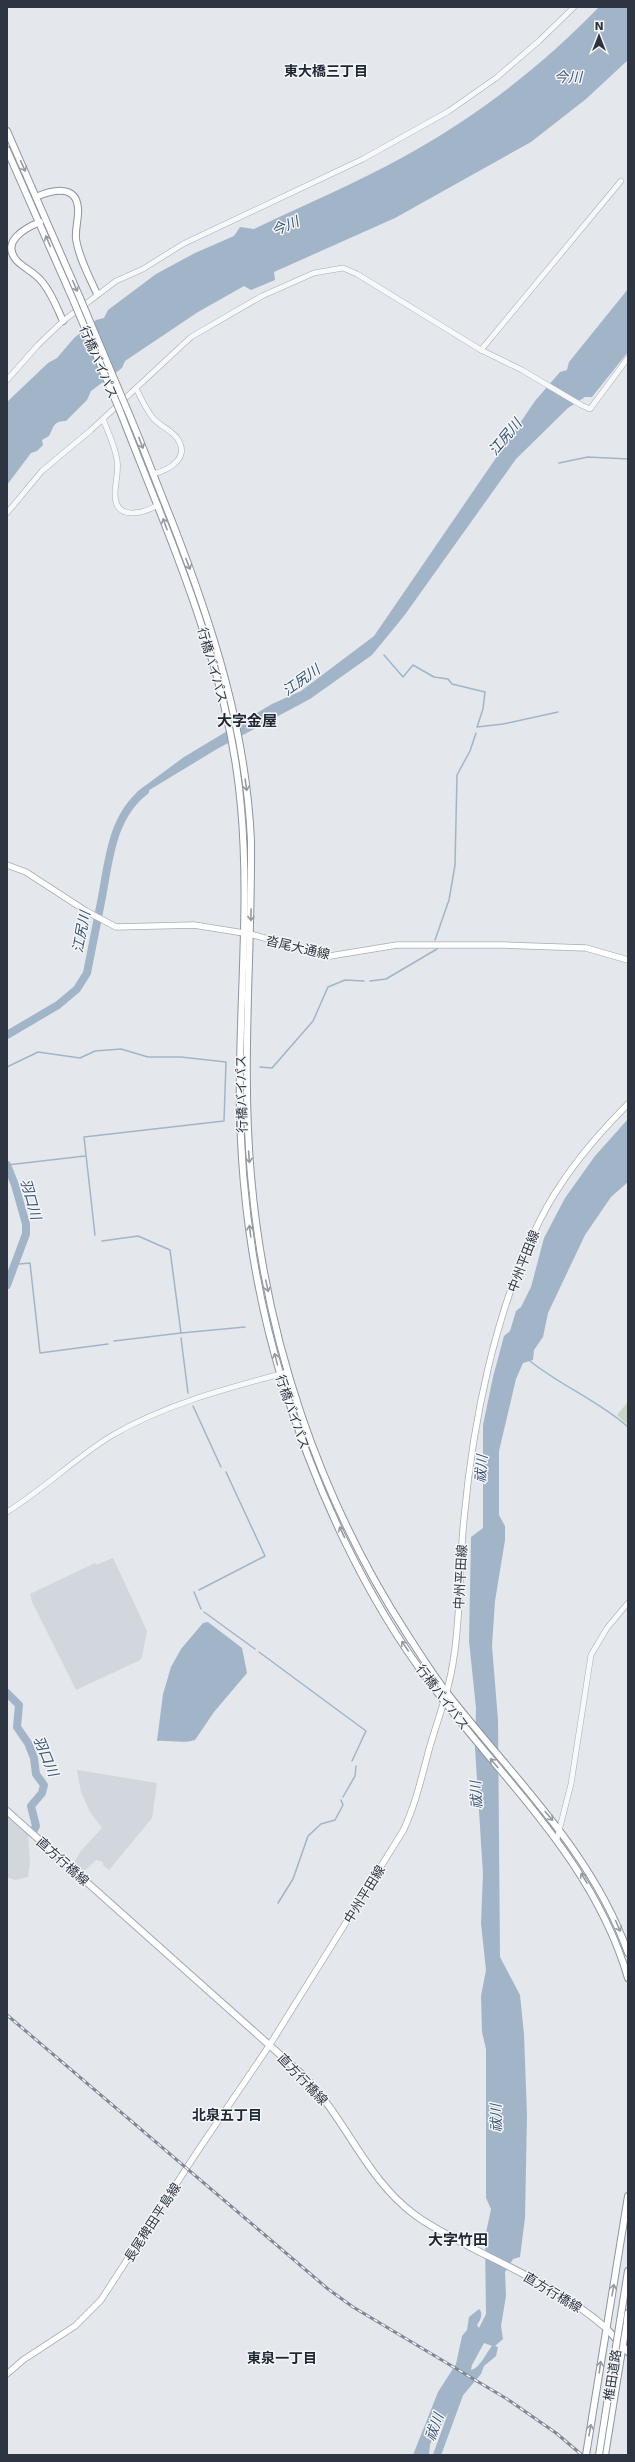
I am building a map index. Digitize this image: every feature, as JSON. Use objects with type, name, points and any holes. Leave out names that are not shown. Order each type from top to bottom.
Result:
[{"type":"main road","name":"行橋バイパス","points":[[7,131],[80,298],[153,474],[213,632],[235,719],[250,815],[246,1070],[251,1177],[265,1277],[288,1372],[318,1461],[344,1521],[400,1624],[460,1709],[559,1828],[585,1865],[604,1897],[628,1953]]},
{"type":"main road","name":"行橋バイパス","points":[[7,150],[40,222],[158,505],[200,618],[220,684],[234,749],[242,810],[247,934],[240,1073],[243,1175],[253,1253],[266,1320],[280,1374],[314,1469],[353,1554],[393,1628],[431,1684],[454,1714],[557,1839],[572,1860],[606,1918],[628,1978]]},
{"type":"main road","points":[[36,197],[57,190],[67,192],[75,199],[78,208],[76,232],[79,250],[97,294]]},
{"type":"main road","points":[[40,222],[18,233],[13,239],[12,251],[17,261],[43,282],[63,321]]},
{"type":"main road","name":"沓尾大通線","points":[[7,865],[31,875],[86,911],[109,924],[122,928],[173,924],[194,925],[247,934],[330,956],[397,945],[519,945],[586,948],[628,960]]},
{"type":"main road","name":"中州平田線","points":[[269,2046],[398,1842],[411,1813],[447,1692],[454,1654],[470,1467],[488,1369],[508,1302],[520,1266],[539,1221],[560,1187],[586,1151],[628,1104]]},
{"type":"main road","name":"直方行橋線","points":[[7,1810],[316,2089],[371,2169],[392,2195],[416,2216],[579,2306],[606,2328],[628,2352]]},
{"type":"main road","name":"長尾稗田平島線","points":[[7,2374],[23,2360],[75,2326],[101,2300],[269,2046]]},
{"type":"main road","points":[[586,2455],[628,2196]]},
{"type":"main road","name":"椎田道路","points":[[599,2455],[628,2271]]},
{"type":"main road","points":[[605,2455],[628,2313]]},
{"type":"street","points":[[7,380],[38,345],[63,321],[116,281],[143,269],[183,244],[363,159],[449,111],[496,78],[539,42],[574,7]]},
{"type":"street","points":[[481,350],[483,345],[621,181]]},
{"type":"street","points":[[7,513],[42,471],[103,419],[191,337],[220,319],[268,293],[314,273],[330,269],[343,268],[357,274],[481,350],[544,382],[590,409],[628,358]]},
{"type":"street","points":[[136,388],[148,411],[162,427],[177,439],[181,449],[181,455],[174,466],[153,474]]},
{"type":"street","points":[[103,419],[117,460],[118,476],[115,495],[118,506],[125,512],[136,514],[158,505]]},
{"type":"street","points":[[7,1512],[29,1497],[84,1454],[141,1420],[199,1397],[288,1372]]},
{"type":"street","points":[[557,1839],[571,1784],[591,1655],[607,1628],[628,1603]]},
{"type":"shaded area","points":[[113,1558],[147,1631],[142,1657],[140,1660],[76,1690],[32,1602],[30,1594],[95,1563],[96,1565]]},
{"type":"shaded area","points":[[77,1770],[157,1783],[152,1818],[109,1870],[103,1865],[103,1862],[96,1860],[82,1873],[73,1864],[81,1851],[102,1828],[90,1812],[81,1792]]},
{"type":"shaded area","points":[[7,1815],[28,1834],[30,1863],[28,1877],[15,1880],[7,1877]]},
{"type":"green space","points":[[628,1402],[628,1425],[617,1415]]},
{"type":"water","name":"今川","points":[[599,7],[628,7],[628,60],[586,99],[531,142],[395,218],[274,272],[275,280],[251,290],[244,286],[198,312],[125,361],[122,368],[91,391],[87,400],[66,421],[59,422],[53,427],[49,436],[42,440],[43,445],[37,451],[31,453],[7,485],[7,402],[48,363],[57,358],[74,338],[96,320],[104,318],[108,310],[156,274],[195,253],[234,236],[240,227],[254,229],[330,194],[432,141],[483,107],[531,70]]},
{"type":"water","points":[[628,289],[628,352],[592,397],[585,397],[568,408],[516,459],[404,616],[372,655],[310,699],[217,749],[128,803],[138,791],[184,757],[272,704],[301,691],[374,636],[535,401],[560,372],[567,370],[569,362]]},
{"type":"water","points":[[628,1119],[628,1182],[611,1197],[585,1235],[548,1313],[543,1337],[534,1350],[533,1360],[523,1363],[516,1379],[499,1451],[499,1515],[505,1526],[505,1540],[495,1601],[492,1646],[498,1720],[500,1957],[520,1995],[524,2034],[527,2115],[525,2218],[520,2257],[513,2259],[505,2272],[506,2296],[501,2326],[503,2339],[495,2346],[498,2347],[496,2356],[484,2366],[481,2374],[448,2413],[430,2444],[429,2455],[413,2455],[438,2392],[456,2364],[462,2336],[467,2330],[469,2317],[479,2309],[481,2315],[477,2325],[479,2328],[486,2314],[485,2238],[491,2209],[486,2198],[486,2049],[482,2032],[481,1996],[486,1970],[481,1923],[483,1874],[475,1748],[476,1708],[469,1641],[471,1537],[483,1528],[483,1425],[493,1377],[504,1336],[510,1331],[516,1311],[521,1307],[531,1287],[544,1238],[565,1198],[595,1156]],"holes":[[[484,2343],[492,2346],[480,2363],[471,2370],[472,2365]]]},
{"type":"water","points":[[208,1622],[242,1648],[247,1673],[214,1712],[195,1740],[186,1742],[157,1741],[163,1694],[171,1667],[181,1649],[203,1623]]},
{"type":"waterway","points":[[559,463],[588,457],[628,459]]},
{"type":"waterway","points":[[384,655],[403,677],[413,665],[434,677],[448,679],[452,684],[485,692],[483,709],[477,727],[503,724],[558,712]]},
{"type":"waterway","points":[[435,940],[449,900],[455,865],[457,775],[470,751],[476,733]]},
{"type":"waterway","name":"江尻川","points":[[7,1035],[58,1005],[77,989],[87,973],[107,868],[114,840],[125,813],[134,801],[145,791]]},
{"type":"waterway","points":[[370,981],[386,979],[437,949]]},
{"type":"waterway","points":[[260,1067],[272,1068],[313,1021],[328,987],[345,980],[364,981]]},
{"type":"waterway","points":[[7,1067],[38,1052],[80,1058],[95,1051],[121,1049],[148,1057],[181,1057],[226,1062],[224,1121],[84,1137],[95,1235]]},
{"type":"waterway","points":[[7,1165],[85,1156]]},
{"type":"waterway","name":"羽口川","points":[[7,1165],[15,1185],[26,1224],[26,1234],[7,1285]]},
{"type":"waterway","points":[[102,1241],[138,1236],[170,1250],[181,1333],[245,1327]]},
{"type":"waterway","points":[[19,1264],[30,1263],[40,1353],[108,1344]]},
{"type":"waterway","points":[[114,1341],[181,1333]]},
{"type":"waterway","points":[[181,1338],[188,1393]]},
{"type":"waterway","points":[[530,1361],[554,1378],[605,1409],[628,1427]]},
{"type":"waterway","points":[[193,1406],[221,1467]]},
{"type":"waterway","points":[[199,1590],[265,1556],[226,1472]]},
{"type":"waterway","points":[[194,1592],[201,1609]]},
{"type":"waterway","points":[[204,1612],[255,1649]]},
{"type":"waterway","points":[[259,1652],[366,1731],[352,1761]]},
{"type":"waterway","name":"羽口川","points":[[7,1693],[19,1705],[17,1727],[28,1743],[34,1758],[36,1774],[44,1785],[42,1793],[31,1806],[36,1826],[34,1830]]},
{"type":"waterway","points":[[343,1797],[355,1776],[356,1766]]},
{"type":"waterway","points":[[278,1903],[293,1879],[308,1836],[321,1824],[335,1820],[343,1805],[341,1800]]},
{"type":"waterway","name":"祓川","points":[[437,2455],[460,2392]]},
{"type":"railway","points":[[7,2015],[328,2289],[353,2307],[507,2399],[556,2433],[582,2455]]},
{"type":"district","name":"東大橋三丁目","points":[[326,71]]},
{"type":"district","name":"大字金屋","points":[[247,721]]},
{"type":"district","name":"北泉五丁目","points":[[227,2115]]},
{"type":"district","name":"大字竹田","points":[[458,2240]]},
{"type":"district","name":"東泉一丁目","points":[[282,2358]]}]
